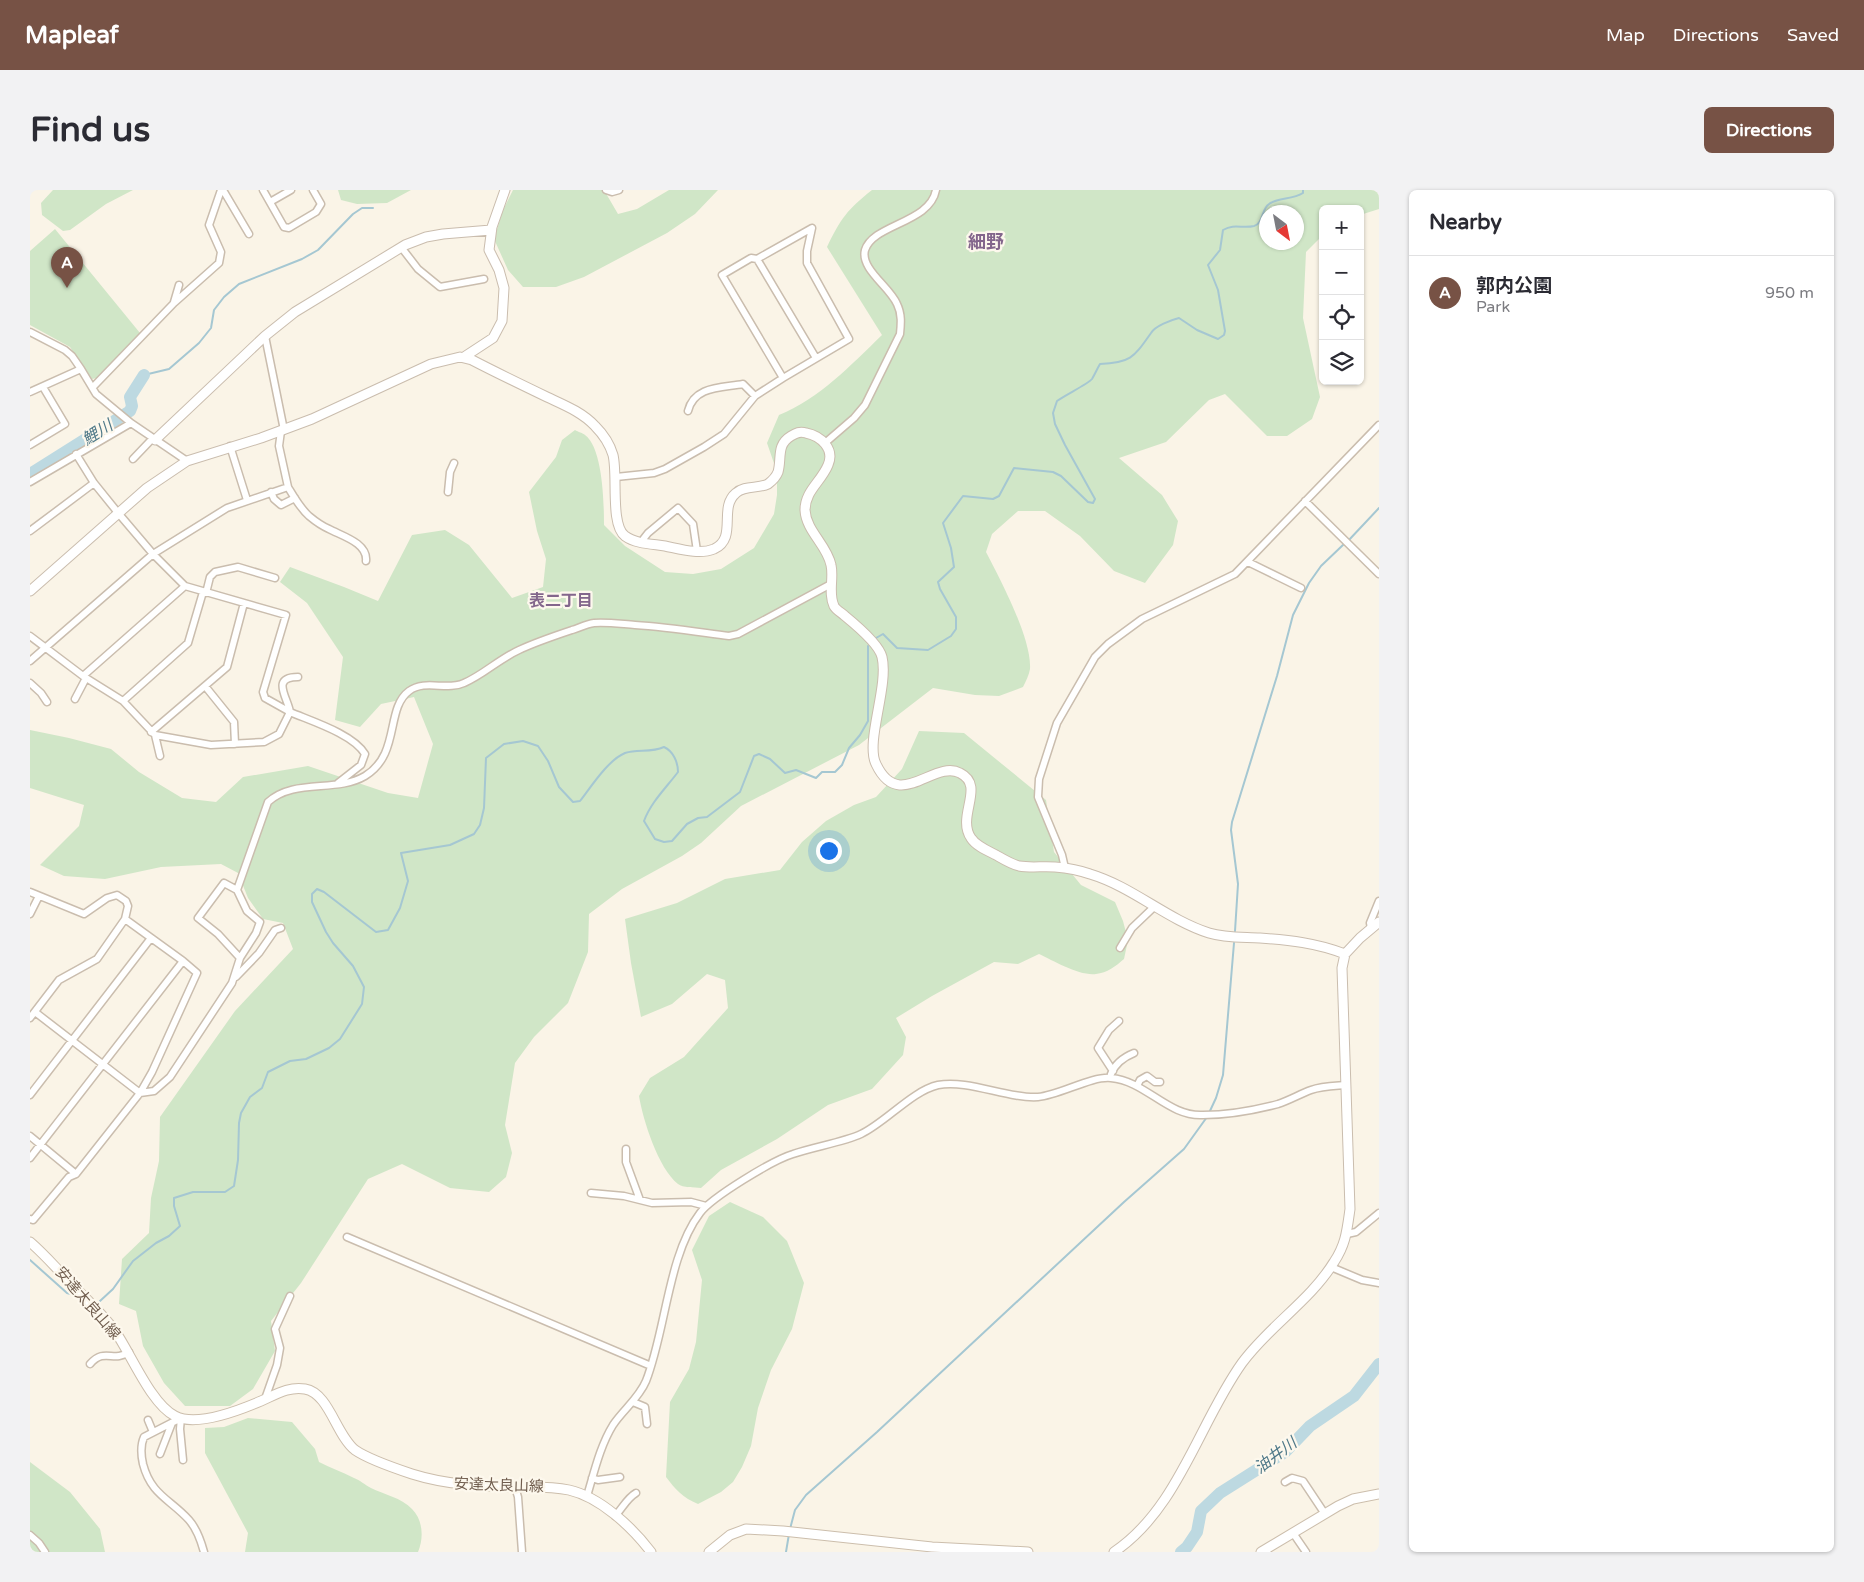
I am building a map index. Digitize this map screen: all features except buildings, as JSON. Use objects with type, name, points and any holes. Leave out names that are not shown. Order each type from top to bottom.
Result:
[{"type":"street","points":[[222,190],[249,234]]},
{"type":"street","points":[[92,387],[174,303],[219,263],[221,252],[209,225],[222,190]]},
{"type":"street","points":[[263,190],[284,227],[289,228],[316,212],[321,204],[313,190]]},
{"type":"street","points":[[270,202],[291,190]]},
{"type":"street","points":[[30,592],[147,488],[187,461],[312,419],[431,364],[464,357],[493,338],[502,321],[504,288],[499,270],[489,250],[491,230],[505,190]]},
{"type":"street","points":[[606,190],[612,192],[619,190]]},
{"type":"street","points":[[825,442],[854,418],[865,405],[900,334],[902,323],[897,304],[864,257],[868,244],[879,235],[922,211],[931,202],[936,190]]},
{"type":"street","points":[[616,477],[647,475],[660,471],[704,447],[724,434],[755,396],[849,339],[807,263],[807,251],[812,228],[757,259],[751,258],[722,275],[782,378]]},
{"type":"street","points":[[133,459],[265,336],[295,312],[401,247],[435,236],[491,230]]},
{"type":"street","points":[[401,247],[418,270],[440,287],[484,279]]},
{"type":"street","points":[[757,259],[816,358]]},
{"type":"street","points":[[174,303],[179,285]]},
{"type":"street","points":[[30,332],[60,346],[72,356],[96,394],[131,423],[187,461]]},
{"type":"street","points":[[265,336],[283,430],[279,446],[288,487],[304,510],[316,521],[352,540],[364,552],[366,561]]},
{"type":"street","points":[[464,357],[586,417],[602,434],[611,451],[616,477],[619,528],[626,537],[641,542],[697,551],[716,548],[722,542],[727,532],[727,506],[734,494],[742,489],[764,486],[772,481],[778,472],[780,448],[788,438],[797,432],[818,437],[825,442],[829,454],[828,465],[806,499],[806,518],[831,565],[834,607],[874,643],[883,659],[882,690],[873,748],[877,767],[887,778],[895,784],[905,785],[916,784],[940,771],[951,770],[961,773],[969,780],[972,789],[966,818],[970,838],[996,856],[1021,866],[1065,868],[1091,874],[1108,881],[1190,926],[1213,934],[1322,945],[1345,954]]},
{"type":"street","points":[[30,392],[81,369]]},
{"type":"street","points":[[688,411],[690,402],[701,392],[743,384],[755,396]]},
{"type":"street","points":[[30,445],[65,424],[44,386]]},
{"type":"street","points":[[30,482],[131,423]]},
{"type":"street","points":[[1065,868],[1062,855],[1038,797],[1038,779],[1057,722],[1101,650],[1142,619],[1235,574],[1379,425]]},
{"type":"street","points":[[230,446],[247,500]]},
{"type":"street","points":[[76,454],[94,483],[119,514],[153,554],[185,586],[286,615],[263,692],[265,698],[290,712],[346,737],[362,749],[365,754],[361,765],[337,784]]},
{"type":"street","points":[[448,492],[450,472],[454,463]]},
{"type":"street","points":[[30,531],[94,483]]},
{"type":"street","points":[[30,661],[153,554],[227,508],[288,487]]},
{"type":"street","points":[[271,492],[274,499],[281,505],[295,498]]},
{"type":"street","points":[[1305,501],[1379,574]]},
{"type":"street","points":[[641,542],[648,533],[678,508],[693,524],[697,551]]},
{"type":"street","points":[[1248,562],[1301,588]]},
{"type":"street","points":[[123,701],[188,643],[210,576],[215,572],[238,567],[275,578]]},
{"type":"street","points":[[237,890],[268,802],[276,795],[286,791],[337,784],[361,778],[380,762],[387,750],[400,700],[416,687],[456,686],[468,682],[519,649],[591,623],[654,626],[729,636],[738,634],[831,584]]},
{"type":"street","points":[[75,699],[84,677],[185,586]]},
{"type":"street","points":[[153,733],[227,666],[244,603]]},
{"type":"street","points":[[30,636],[84,677],[123,701],[153,733],[160,756]]},
{"type":"street","points":[[153,733],[211,745],[264,742],[279,734],[290,712],[289,704],[282,693],[282,684],[288,678],[298,677]]},
{"type":"street","points":[[30,683],[41,693],[47,702]]},
{"type":"street","points":[[204,686],[234,722],[235,744]]},
{"type":"street","points":[[235,978],[240,958],[256,933],[260,922],[247,911],[237,890],[224,883],[198,918],[218,934],[240,958]]},
{"type":"street","points":[[30,892],[84,914],[107,898],[117,895],[126,901],[128,906],[125,919],[98,959],[59,980],[30,1018]]},
{"type":"street","points":[[30,914],[39,896]]},
{"type":"street","points":[[1371,928],[1370,923],[1379,901]]},
{"type":"street","points":[[1120,948],[1132,928],[1155,906]]},
{"type":"street","points":[[30,1219],[33,1220],[69,1177],[76,1174],[140,1093],[152,1072],[197,973],[125,919]]},
{"type":"street","points":[[1114,1552],[1137,1534],[1158,1508],[1186,1463],[1243,1362],[1327,1274],[1343,1247],[1347,1234],[1350,1209],[1342,968],[1345,954],[1379,922]]},
{"type":"street","points":[[35,1012],[140,1093],[154,1091],[170,1077],[235,978],[259,952],[275,930],[281,928]]},
{"type":"street","points":[[30,1095],[151,938]]},
{"type":"street","points":[[30,1158],[183,962]]},
{"type":"street","points":[[1113,1071],[1098,1048],[1109,1030],[1119,1021]]},
{"type":"street","points":[[1110,1078],[1113,1071],[1126,1056],[1134,1053]]},
{"type":"street","points":[[1136,1086],[1140,1080],[1147,1076],[1155,1082],[1160,1082]]},
{"type":"street","points":[[587,1496],[592,1478],[614,1425],[633,1402],[644,1384],[651,1366],[676,1266],[694,1221],[706,1206],[768,1166],[789,1155],[864,1132],[922,1091],[946,1084],[957,1084],[1036,1097],[1110,1078],[1118,1079],[1136,1086],[1179,1111],[1188,1115],[1201,1116],[1278,1104],[1312,1090],[1346,1085]]},
{"type":"street","points":[[30,1136],[76,1174]]},
{"type":"street","points":[[626,1149],[629,1171],[640,1200]]},
{"type":"street","points":[[591,1193],[624,1196],[652,1203],[691,1202],[706,1206]]},
{"type":"street","points":[[1347,1234],[1356,1232],[1379,1213]]},
{"type":"street","points":[[346,1237],[651,1366]]},
{"type":"street","name":"安達太良山線","points":[[30,1242],[48,1257],[94,1306],[116,1332],[156,1398],[168,1410],[181,1418],[210,1417],[235,1411],[290,1389],[312,1391],[321,1398],[346,1440],[355,1450],[366,1456],[411,1474],[447,1483],[547,1487],[568,1490],[587,1496],[634,1532],[651,1552]]},
{"type":"street","points":[[1331,1267],[1362,1280],[1379,1283]]},
{"type":"street","points":[[265,1399],[277,1365],[280,1348],[275,1329],[290,1296]]},
{"type":"street","points":[[90,1364],[94,1359],[104,1355],[120,1357],[129,1352]]},
{"type":"street","points":[[633,1402],[644,1406],[647,1424]]},
{"type":"street","points":[[181,1418],[144,1437],[141,1452],[146,1476],[159,1494],[192,1524],[204,1552]]},
{"type":"street","points":[[181,1418],[180,1429],[183,1460]]},
{"type":"street","points":[[148,1420],[153,1432]]},
{"type":"street","points":[[160,1454],[172,1423]]},
{"type":"street","points":[[592,1478],[598,1480],[620,1477]]},
{"type":"street","points":[[1285,1482],[1292,1478],[1298,1478],[1303,1481],[1325,1514]]},
{"type":"street","points":[[515,1487],[518,1497],[522,1552]]},
{"type":"street","points":[[615,1516],[624,1508],[631,1496],[636,1493]]},
{"type":"street","points":[[1261,1552],[1325,1514],[1353,1500],[1379,1494]]},
{"type":"street","points":[[709,1552],[723,1540],[746,1529],[789,1531],[961,1551],[1028,1552]]},
{"type":"street","points":[[1293,1533],[1306,1552]]},
{"type":"street","points":[[30,1535],[39,1543],[44,1552]]},
{"type":"green space","points":[[53,190],[133,190],[106,204],[70,230],[63,231],[42,215],[41,203]]},
{"type":"green space","points":[[338,190],[411,190],[387,203],[357,204],[341,200]]},
{"type":"green space","points":[[513,190],[604,190],[618,214],[637,209],[669,190],[718,190],[695,214],[667,233],[584,277],[556,287],[523,287],[508,270],[494,239],[503,210]]},
{"type":"green space","points":[[872,190],[1379,190],[1379,209],[1364,214],[1364,205],[1319,205],[1319,239],[1306,252],[1303,318],[1320,397],[1312,419],[1287,436],[1267,436],[1225,394],[1209,400],[1166,442],[1119,458],[1162,495],[1178,521],[1173,545],[1145,583],[1114,571],[1080,536],[1045,511],[1018,511],[992,534],[986,552],[1014,609],[1026,642],[1030,669],[1023,687],[999,696],[975,695],[933,688],[859,745],[741,806],[701,843],[682,856],[622,889],[589,914],[588,952],[568,1003],[534,1037],[515,1063],[505,1125],[512,1153],[506,1177],[489,1192],[450,1188],[402,1164],[368,1179],[301,1283],[271,1321],[275,1351],[253,1389],[230,1406],[185,1406],[164,1383],[143,1346],[136,1311],[119,1304],[122,1259],[149,1233],[151,1198],[159,1161],[160,1117],[235,1011],[293,949],[283,923],[263,919],[248,898],[238,873],[221,864],[161,867],[105,879],[64,876],[40,865],[79,826],[84,805],[30,788],[30,730],[111,749],[139,772],[182,798],[216,802],[243,777],[308,766],[388,793],[418,798],[433,744],[414,697],[381,704],[360,727],[335,720],[343,657],[307,603],[280,582],[290,567],[378,601],[412,535],[445,530],[469,545],[512,598],[543,587],[546,559],[537,531],[529,492],[556,457],[562,440],[575,430],[585,435],[596,452],[604,504],[604,525],[625,546],[665,572],[693,574],[721,569],[754,548],[774,514],[777,495],[777,472],[767,443],[779,415],[808,400],[834,380],[882,335],[827,247],[836,229],[850,209]]},
{"type":"green space","points":[[55,229],[140,333],[97,378],[92,379],[70,347],[30,325],[30,251]]},
{"type":"green space","points":[[919,731],[964,733],[1046,800],[1054,852],[1081,885],[1115,902],[1128,940],[1124,959],[1108,971],[1096,974],[1082,973],[1039,954],[1018,964],[994,962],[896,1018],[906,1037],[903,1055],[872,1089],[828,1105],[777,1139],[721,1170],[701,1188],[686,1187],[678,1184],[664,1167],[652,1143],[639,1096],[650,1078],[684,1057],[728,1008],[725,980],[707,974],[672,1004],[641,1017],[625,919],[677,903],[725,879],[780,870],[802,842],[826,821],[854,805],[876,797],[902,769]]},
{"type":"green space","points":[[730,1202],[763,1217],[787,1241],[804,1283],[792,1329],[771,1370],[758,1408],[751,1446],[742,1467],[733,1482],[721,1492],[698,1504],[680,1493],[666,1477],[670,1402],[689,1369],[696,1342],[702,1280],[692,1250],[709,1216]]},
{"type":"green space","points":[[248,1418],[292,1422],[315,1449],[319,1462],[408,1505],[416,1513],[420,1524],[422,1535],[418,1552],[245,1552],[248,1533],[205,1453],[205,1428],[224,1427]]},
{"type":"green space","points":[[30,1462],[70,1492],[100,1529],[105,1552],[30,1552]]},
{"type":"waterway","points":[[876,638],[883,634],[897,648],[928,650],[951,636],[956,629],[956,617],[938,582],[954,567],[951,548],[943,523],[963,496],[993,499],[999,496],[1014,468],[1053,472],[1061,476],[1088,502],[1093,503],[1095,499],[1055,424],[1053,413],[1057,401],[1090,381],[1100,364],[1119,362],[1131,357],[1153,330],[1168,322],[1179,318],[1197,330],[1218,339],[1224,335],[1225,331],[1218,290],[1208,265],[1220,250],[1223,230],[1235,226],[1254,226],[1259,222],[1266,206],[1277,200],[1299,195],[1303,193],[1303,190]]},
{"type":"waterway","points":[[144,375],[169,369],[199,343],[211,328],[214,310],[224,297],[239,284],[302,259],[318,250],[353,214],[362,208],[373,208]]},
{"type":"waterway","name":"鯉川","points":[[30,474],[130,411],[132,406],[130,397],[144,375]]},
{"type":"waterway","points":[[1348,541],[1379,508]]},
{"type":"waterway","points":[[1235,931],[1238,884],[1231,830],[1232,822],[1277,676],[1293,615],[1309,583],[1321,566],[1344,544]]},
{"type":"waterway","points":[[100,1301],[113,1289],[133,1261],[180,1226],[174,1206],[174,1198],[193,1192],[225,1192],[234,1186],[241,1113],[250,1097],[262,1088],[268,1072],[290,1061],[306,1059],[329,1048],[340,1039],[362,1004],[364,987],[353,966],[326,932],[312,902],[312,894],[317,889],[324,892],[376,932],[388,930],[400,908],[408,881],[401,853],[450,845],[474,834],[480,825],[484,808],[486,758],[504,744],[523,741],[538,746],[548,761],[559,787],[573,802],[580,801],[600,774],[619,756],[625,753],[664,747],[674,757],[678,772],[655,801],[644,821],[655,839],[664,842],[672,841],[687,824],[698,818],[707,817],[740,792],[754,756],[759,754],[770,759],[785,773],[796,770],[816,778],[822,772],[835,772],[842,765],[849,748],[860,735],[868,721],[868,646]]},
{"type":"waterway","points":[[1209,1113],[1223,1075],[1234,943]]},
{"type":"waterway","points":[[790,1529],[795,1510],[806,1495],[1184,1149],[1207,1117]]},
{"type":"waterway","points":[[30,1260],[67,1293],[77,1296]]},
{"type":"waterway","name":"油井川","points":[[1181,1552],[1187,1547],[1197,1532],[1201,1511],[1220,1493],[1285,1452],[1310,1426],[1354,1396],[1379,1364]]},
{"type":"waterway","points":[[786,1552],[789,1534]]},
{"type":"place","name":"郭内公園","points":[[67,288]]},
{"type":"district","name":"細野","points":[[986,242]]},
{"type":"district","name":"表二丁目","points":[[561,600]]}]
